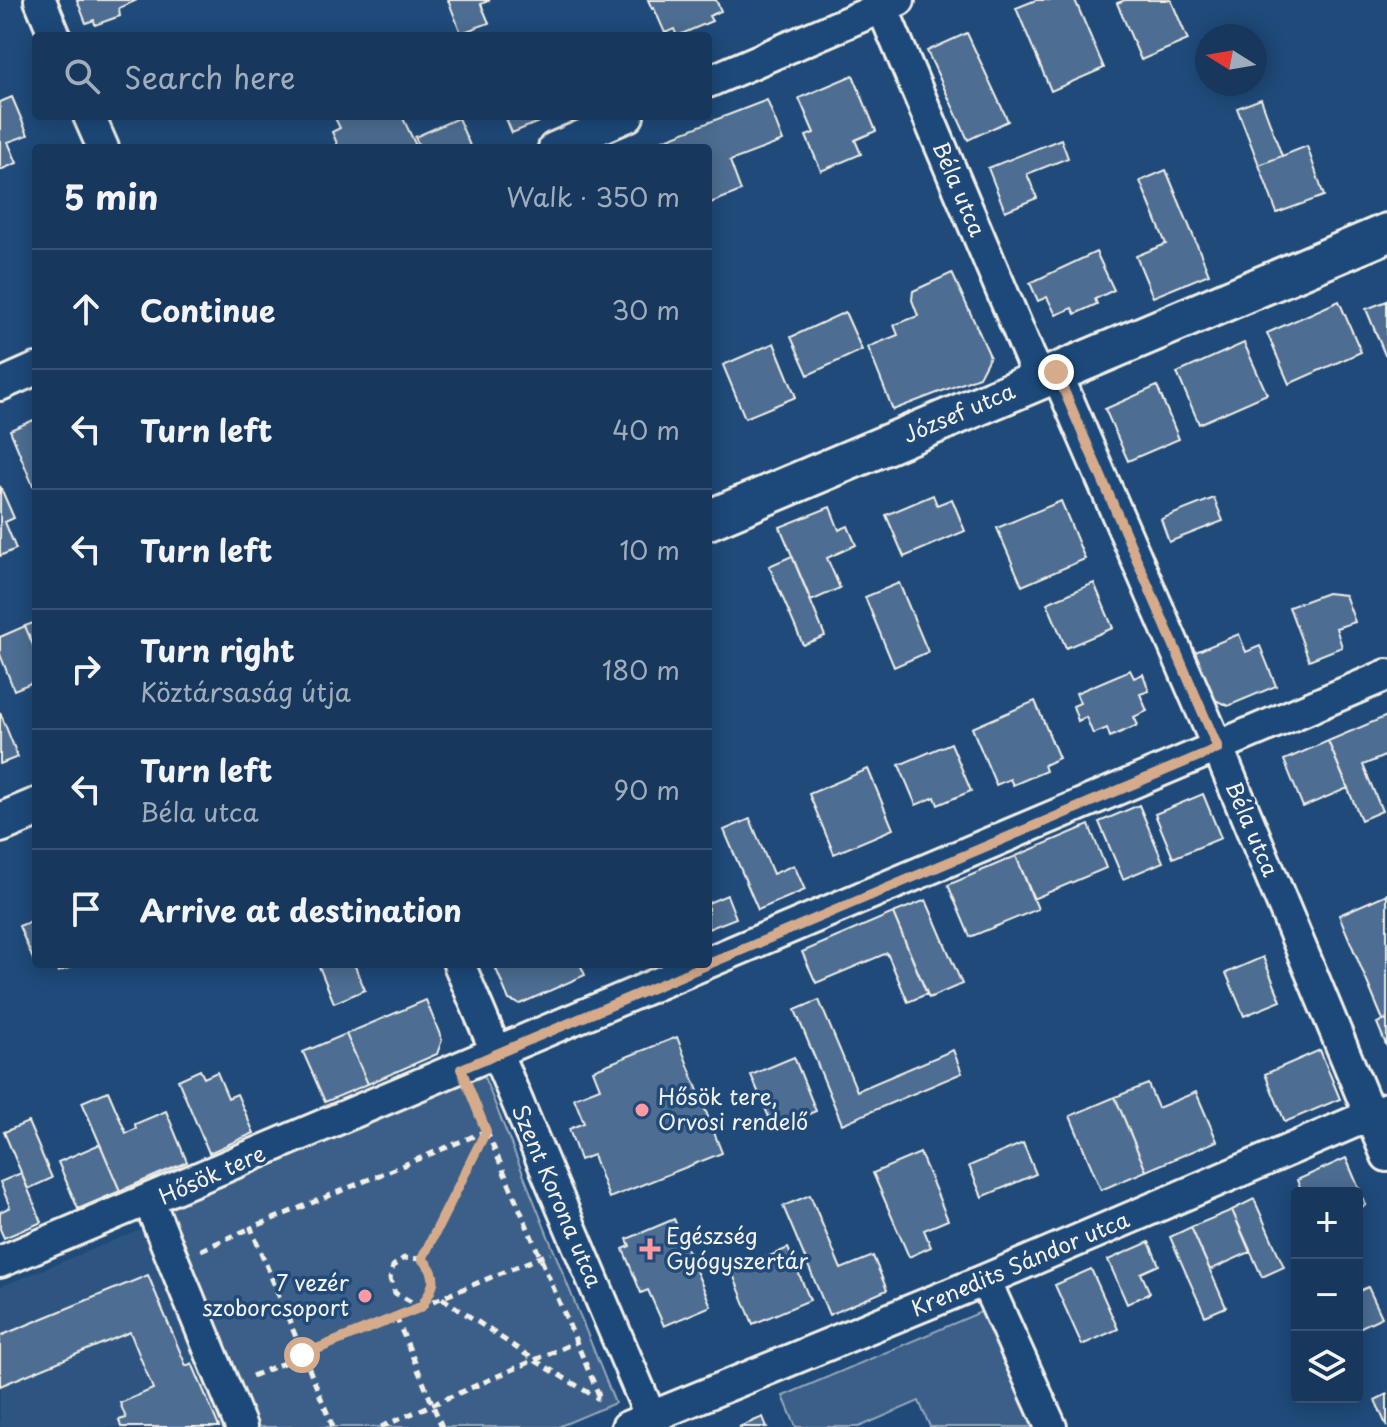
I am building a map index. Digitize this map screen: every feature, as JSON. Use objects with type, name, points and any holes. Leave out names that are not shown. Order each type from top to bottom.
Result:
[{"type":"street","points":[[40,0],[53,32]]},
{"type":"street","points":[[712,80],[887,2]]},
{"type":"street","name":"Béla utca","points":[[887,2],[1048,375],[1379,1112],[1387,1156]]},
{"type":"street","points":[[91,120],[101,144]]},
{"type":"street","points":[[563,144],[619,120]]},
{"type":"street","name":"József utca","points":[[712,518],[1387,233]]},
{"type":"street","points":[[0,385],[32,371]]},
{"type":"street","name":"Hősök tere","points":[[712,963],[1387,675]]},
{"type":"street","points":[[0,823],[32,810]]},
{"type":"street","name":"Szent Korona utca","points":[[461,968],[576,1242],[635,1420]]},
{"type":"street","name":"Hősök tere","points":[[241,1427],[149,1201],[700,968]]},
{"type":"street","name":"Krenedits Sándor utca","points":[[635,1420],[985,1280],[1379,1112]]},
{"type":"street","points":[[0,1262],[149,1201]]},
{"type":"street","points":[[985,1280],[1051,1427]]},
{"type":"path","points":[[461,1069],[601,1400]]},
{"type":"path","points":[[174,1262],[486,1131]]},
{"type":"path","points":[[422,1259],[486,1131]]},
{"type":"path","points":[[251,1228],[333,1427]]},
{"type":"path","points":[[225,1388],[576,1242]]},
{"type":"path","points":[[404,1258],[422,1259],[431,1267],[434,1279],[431,1291],[421,1307],[395,1293],[390,1279],[393,1266],[404,1258]]},
{"type":"path","points":[[442,1298],[536,1361],[635,1420]]},
{"type":"path","points":[[396,1317],[442,1427]]},
{"type":"path","points":[[381,1427],[576,1342]]},
{"type":"shaded area","points":[[479,1064],[615,1403],[558,1427],[258,1427],[163,1195]]},
{"type":"shaded area","points":[[152,1225],[234,1427],[0,1427],[0,1287]]},
{"type":"shaded area","points":[[990,1308],[1041,1427],[930,1427],[919,1401],[859,1427],[796,1427],[783,1396]]},
{"type":"building","points":[[77,0],[137,0],[119,8],[120,16],[95,25],[94,20],[86,23]]},
{"type":"building","points":[[448,0],[490,0],[481,4],[489,23],[461,32]]},
{"type":"building","points":[[648,0],[716,0],[721,11],[709,16],[712,21],[686,32],[675,32],[674,29],[665,32]]},
{"type":"building","points":[[1036,0],[1075,0],[1104,68],[1051,91],[1016,8]]},
{"type":"building","points":[[1125,0],[1171,0],[1188,40],[1141,60],[1117,3]]},
{"type":"building","points":[[967,33],[1008,121],[968,140],[927,51]]},
{"type":"building","points":[[853,75],[876,131],[855,140],[861,154],[821,171],[806,136],[814,133],[799,98]]},
{"type":"building","points":[[12,97],[28,135],[8,142],[17,163],[0,170],[0,102]]},
{"type":"building","points":[[1261,99],[1282,156],[1259,165],[1237,108]]},
{"type":"building","points":[[767,100],[783,141],[730,161],[741,191],[712,202],[712,144],[655,143]]},
{"type":"building","points":[[336,120],[404,120],[415,144],[337,144],[332,132],[340,128]]},
{"type":"building","points":[[459,120],[469,144],[418,144],[415,137]]},
{"type":"building","points":[[507,120],[543,120],[512,133]]},
{"type":"building","points":[[1061,139],[1068,158],[1027,174],[1037,198],[1005,211],[988,168]]},
{"type":"building","points":[[1307,146],[1324,196],[1277,213],[1259,165]]},
{"type":"building","points":[[1166,170],[1209,274],[1153,297],[1136,256],[1166,244],[1140,181]]},
{"type":"building","points":[[1096,252],[1114,290],[1095,299],[1097,304],[1075,314],[1072,308],[1056,315],[1047,297],[1038,301],[1030,283]]},
{"type":"building","points":[[952,273],[990,356],[979,377],[893,410],[868,347],[898,335],[894,325],[918,316],[912,300],[913,291]]},
{"type":"building","points":[[1339,301],[1361,352],[1289,384],[1267,333]]},
{"type":"building","points":[[1387,301],[1387,354],[1385,355],[1366,309]]},
{"type":"building","points":[[845,312],[862,350],[808,375],[791,337]]},
{"type":"building","points":[[774,343],[796,397],[745,418],[723,365]]},
{"type":"building","points":[[1244,343],[1267,394],[1199,424],[1177,373]]},
{"type":"building","points":[[1157,386],[1179,439],[1128,461],[1105,409]]},
{"type":"building","points":[[32,421],[32,484],[10,430]]},
{"type":"building","points":[[0,486],[14,518],[5,522],[16,549],[0,556]]},
{"type":"building","points":[[933,495],[937,505],[952,499],[965,531],[904,557],[886,515]]},
{"type":"building","points":[[1214,498],[1223,521],[1169,542],[1161,519]]},
{"type":"building","points":[[1061,501],[1085,559],[1022,586],[997,528]]},
{"type":"building","points":[[830,507],[839,530],[848,526],[856,545],[827,558],[840,588],[811,601],[780,527]]},
{"type":"building","points":[[792,556],[825,636],[803,645],[769,566]]},
{"type":"building","points":[[899,583],[928,652],[894,667],[865,597]]},
{"type":"building","points":[[1094,583],[1113,628],[1066,648],[1047,603]]},
{"type":"building","points":[[1327,593],[1345,595],[1355,622],[1336,628],[1342,647],[1309,660],[1289,607]]},
{"type":"building","points":[[32,623],[32,643],[25,626]]},
{"type":"building","points":[[25,626],[32,643],[32,683],[14,690],[0,654],[0,637]]},
{"type":"building","points":[[1239,634],[1246,652],[1260,646],[1276,686],[1228,706],[1213,699],[1193,653]]},
{"type":"building","points":[[1130,670],[1134,678],[1143,674],[1149,691],[1140,694],[1147,711],[1134,717],[1138,725],[1110,737],[1107,728],[1093,734],[1086,717],[1078,721],[1073,706],[1080,703],[1076,693]]},
{"type":"building","points":[[1035,701],[1059,758],[1044,765],[1046,771],[1013,785],[1010,779],[996,785],[972,728]]},
{"type":"building","points":[[0,712],[18,757],[0,764]]},
{"type":"building","points":[[1387,716],[1387,755],[1363,765],[1382,811],[1361,820],[1328,741]]},
{"type":"building","points":[[1328,741],[1348,788],[1303,807],[1284,760]]},
{"type":"building","points":[[951,743],[971,791],[938,805],[935,797],[916,805],[899,765]]},
{"type":"building","points":[[868,769],[893,829],[834,854],[809,794]]},
{"type":"building","points":[[1203,794],[1221,838],[1173,858],[1155,814]]},
{"type":"building","points":[[1139,805],[1163,862],[1123,879],[1099,822]]},
{"type":"building","points":[[750,819],[773,874],[794,865],[805,890],[758,910],[724,830]]},
{"type":"building","points":[[1089,825],[1106,868],[1033,899],[1016,856]]},
{"type":"building","points":[[1016,856],[1038,909],[970,937],[948,885]]},
{"type":"building","points":[[1387,894],[1387,1019],[1383,1020],[1339,915]]},
{"type":"building","points":[[727,895],[736,918],[712,927],[712,901]]},
{"type":"building","points":[[926,900],[962,984],[929,998],[893,913]]},
{"type":"building","points":[[893,913],[927,994],[908,1002],[887,953],[816,983],[802,952]]},
{"type":"building","points":[[32,921],[32,957],[19,926]]},
{"type":"building","points":[[1263,957],[1281,1001],[1244,1016],[1226,973]]},
{"type":"building","points":[[320,968],[356,968],[365,990],[334,1003]]},
{"type":"building","points":[[496,968],[582,968],[585,975],[520,1004],[509,1000]]},
{"type":"building","points":[[426,1000],[442,1040],[437,1054],[368,1084],[346,1034]]},
{"type":"building","points":[[819,1000],[857,1091],[953,1050],[962,1073],[842,1124],[795,1010]]},
{"type":"building","points":[[1387,1019],[1387,1047],[1377,1023]]},
{"type":"building","points":[[346,1034],[368,1084],[325,1102],[303,1052]]},
{"type":"building","name":"Hősök tere, Orvosi rendelő","points":[[677,1037],[722,1153],[609,1198],[593,1155],[580,1160],[569,1129],[584,1123],[574,1098],[600,1088],[593,1070]]},
{"type":"building","points":[[1320,1050],[1340,1099],[1285,1122],[1265,1074]]},
{"type":"building","points":[[794,1057],[816,1111],[774,1129],[751,1075]]},
{"type":"building","points":[[200,1070],[204,1078],[217,1072],[228,1098],[237,1094],[254,1133],[209,1153],[178,1080]]},
{"type":"building","points":[[1148,1084],[1158,1108],[1196,1092],[1217,1141],[1146,1171],[1115,1097]]},
{"type":"building","points":[[108,1091],[126,1133],[136,1129],[135,1124],[166,1111],[187,1162],[120,1191],[82,1102]]},
{"type":"building","points":[[1115,1097],[1146,1171],[1101,1190],[1070,1116]]},
{"type":"building","points":[[28,1122],[52,1178],[28,1189],[4,1132]]},
{"type":"building","points":[[1023,1143],[1036,1174],[982,1197],[969,1166]]},
{"type":"building","points":[[100,1144],[120,1191],[78,1209],[58,1162]]},
{"type":"building","points":[[920,1153],[948,1220],[924,1230],[931,1247],[909,1257],[873,1173]]},
{"type":"building","points":[[1346,1158],[1358,1187],[1300,1187],[1297,1180]]},
{"type":"building","points":[[21,1173],[42,1222],[4,1238],[0,1229],[0,1212],[10,1207],[0,1182]]},
{"type":"building","points":[[810,1195],[841,1269],[873,1256],[887,1290],[829,1315],[783,1206]]},
{"type":"building","points":[[1254,1199],[1284,1267],[1262,1277],[1232,1210]]},
{"type":"building","points":[[1232,1210],[1250,1252],[1210,1270],[1191,1227]]},
{"type":"building","points":[[674,1219],[711,1306],[664,1326],[648,1290],[641,1293],[623,1249],[630,1246],[627,1239]]},
{"type":"building","points":[[1191,1227],[1226,1307],[1205,1316],[1170,1237]]},
{"type":"building","points":[[1149,1242],[1159,1265],[1141,1273],[1150,1293],[1127,1304],[1108,1260]]},
{"type":"building","points":[[788,1248],[810,1300],[753,1324],[732,1272]]},
{"type":"building","points":[[1091,1269],[1118,1329],[1082,1345],[1055,1285]]},
{"type":"building","points":[[148,1275],[186,1366],[192,1363],[219,1427],[121,1427],[119,1420],[126,1418],[120,1403],[153,1389],[130,1332],[0,1386],[0,1336]]},
{"type":"building","points":[[1368,1287],[1382,1317],[1363,1326],[1363,1289]]},
{"type":"building","points":[[1387,1394],[1387,1427],[1375,1400]]},
{"type":"building","points":[[763,1417],[767,1427],[739,1427]]},
{"type":"place","name":"Hősök tere, Orvosi rendelő","points":[[642,1110]]},
{"type":"place","name":"Egészség Gyógyszertár","points":[[650,1249]]},
{"type":"place","name":"7 vezér szoborcsoport","points":[[365,1296]]},
{"type":"route","points":[[302,1355],[421,1307],[431,1291],[434,1279],[431,1267],[422,1259],[486,1131],[461,1069],[1218,748],[1056,372]]}]
